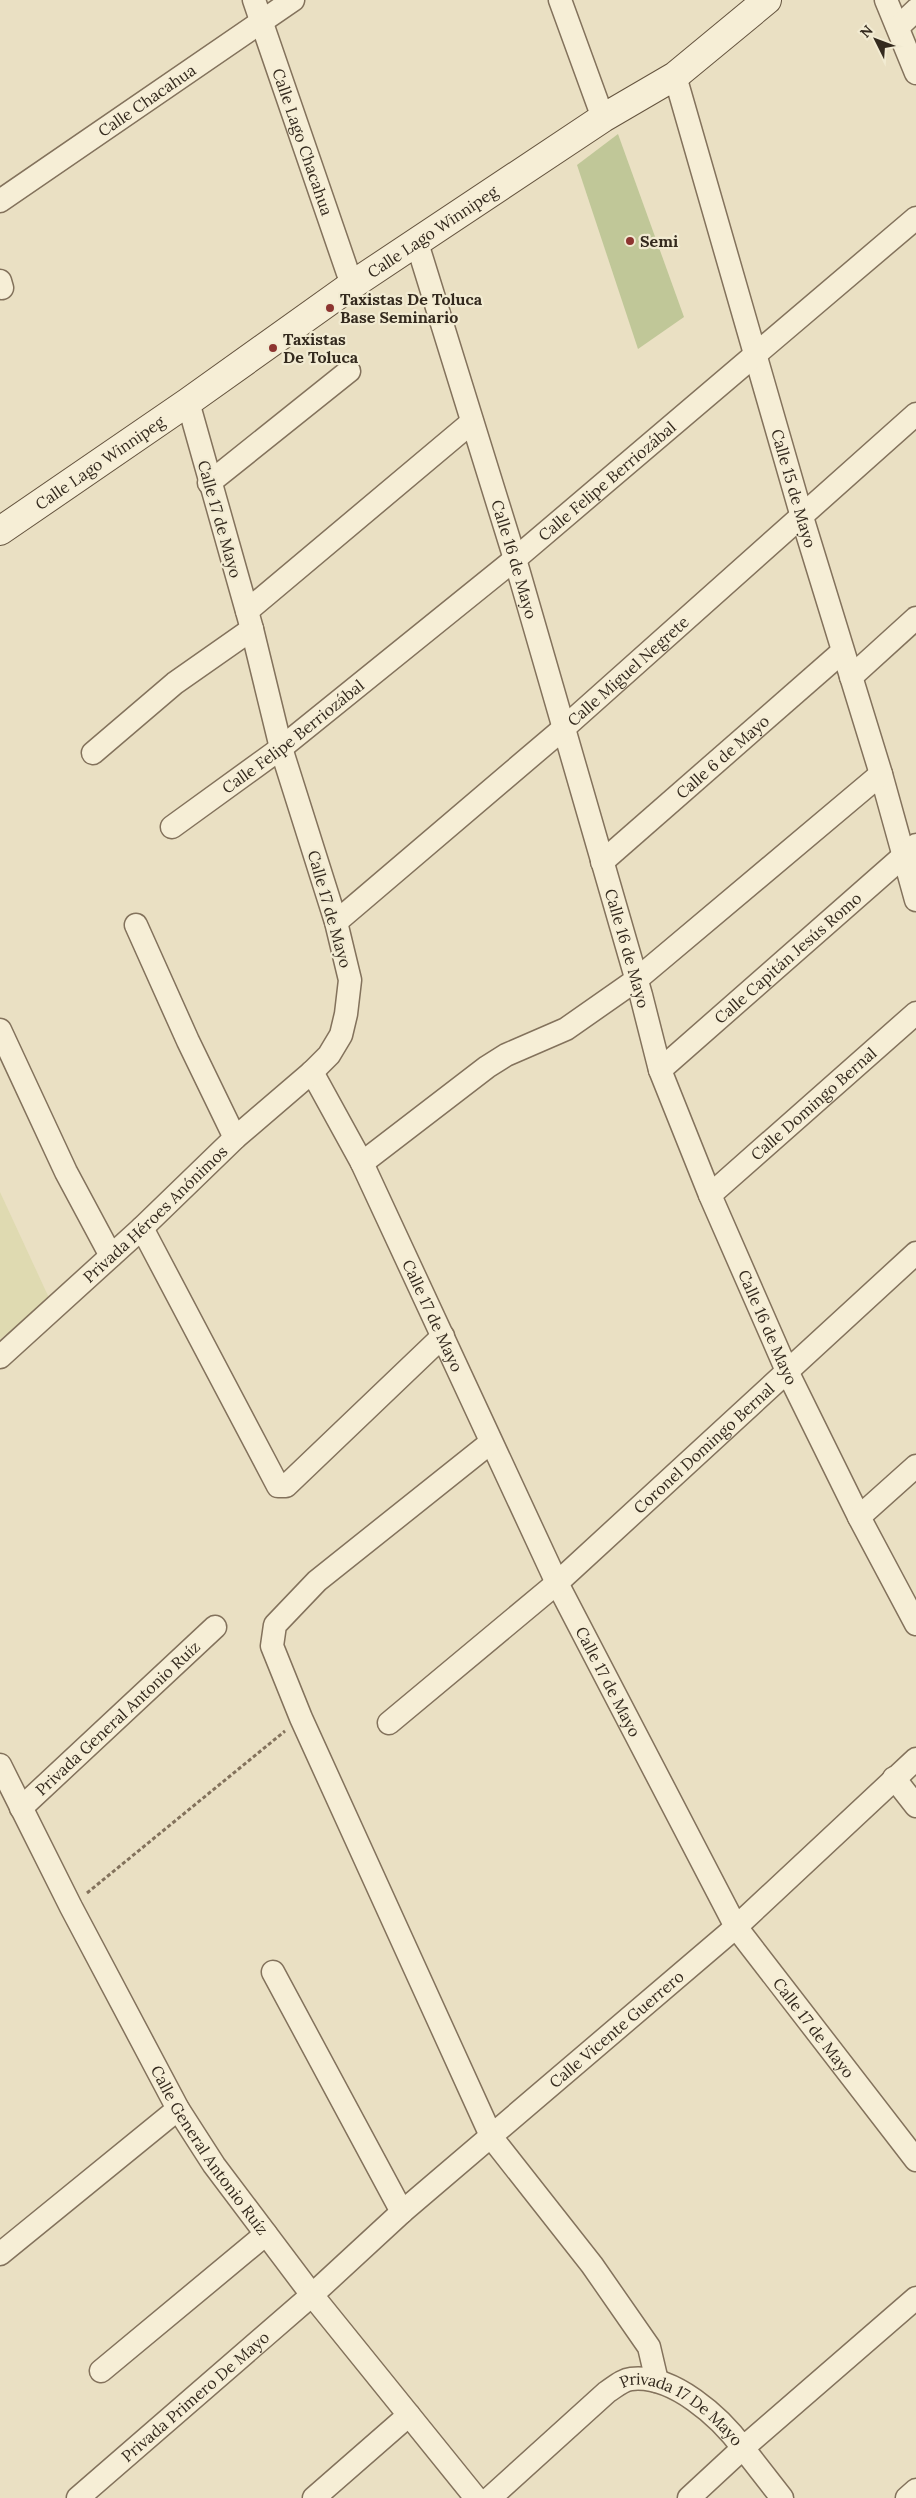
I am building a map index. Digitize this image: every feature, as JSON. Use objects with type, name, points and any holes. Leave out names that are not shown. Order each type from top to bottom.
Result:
[{"type":"main road","name":"Calle Lago Winnipeg","points":[[0,531],[188,402],[352,284],[417,243],[604,118],[675,76],[767,0]]},
{"type":"street","name":"Calle Chacahua","points":[[0,200],[258,10],[293,0]]},
{"type":"street","points":[[560,0],[604,118]]},
{"type":"street","points":[[886,0],[916,73]]},
{"type":"street","name":"Calle Lago Chacahua","points":[[258,10],[352,284]]},
{"type":"street","points":[[898,27],[916,10]]},
{"type":"street","name":"Calle 15 de Mayo","points":[[675,76],[842,652],[881,774],[909,851],[916,900]]},
{"type":"street","name":"Calle Felipe Berriozábal","points":[[172,827],[281,748],[516,559],[916,218]]},
{"type":"street","name":"Calle 16 de Mayo","points":[[417,243],[516,559],[565,727],[660,1070],[710,1195],[788,1371],[859,1517],[916,1624]]},
{"type":"street","points":[[209,483],[350,371]]},
{"type":"street","name":"Calle 17 de Mayo","points":[[188,402],[209,483],[249,620],[281,748],[336,922],[350,980],[346,1014],[341,1035],[329,1055],[312,1072],[362,1164],[443,1336],[490,1443],[557,1583],[736,1927],[916,2160]]},
{"type":"street","name":"Calle Miguel Negrete","points":[[336,922],[565,727],[916,414]]},
{"type":"street","points":[[93,753],[249,620],[472,422]]},
{"type":"street","points":[[851,677],[916,618]]},
{"type":"street","name":"Calle 6 de Mayo","points":[[602,862],[842,652]]},
{"type":"street","points":[[362,1164],[493,1063],[521,1047],[566,1029],[636,980],[881,774]]},
{"type":"street","name":"Calle Capitán Jesús Romo","points":[[660,1070],[909,851]]},
{"type":"street","points":[[136,925],[188,1041],[235,1138]]},
{"type":"street","name":"Calle Domingo Bernal","points":[[710,1195],[916,1012]]},
{"type":"street","points":[[0,1030],[66,1172],[111,1256]]},
{"type":"street","name":"Privada Héroes Anónimos","points":[[0,1356],[142,1228],[235,1138],[312,1072]]},
{"type":"street","points":[[142,1228],[275,1484],[282,1488],[443,1336]]},
{"type":"street","name":"Coronel Domingo Bernal","points":[[388,1723],[557,1583],[916,1252]]},
{"type":"street","points":[[490,1443],[317,1581],[275,1625],[272,1646],[301,1718],[492,2138],[592,2265],[643,2339],[653,2360],[658,2381]]},
{"type":"street","points":[[859,1517],[916,1466]]},
{"type":"street","name":"Privada General Antonio Ruíz","points":[[21,1808],[215,1627]]},
{"type":"street","name":"Calle Vicente Guerrero","points":[[312,2295],[402,2212],[492,2138],[736,1927],[916,1759]]},
{"type":"street","name":"Calle General Antonio Ruíz","points":[[0,1765],[71,1907],[178,2109],[214,2165],[312,2295],[476,2498]]},
{"type":"street","points":[[894,1778],[916,1806]]},
{"type":"street","points":[[273,1972],[402,2212]]},
{"type":"street","points":[[0,2254],[178,2109]]},
{"type":"street","points":[[101,2371],[266,2234]]},
{"type":"street","name":"Privada Primero De Mayo","points":[[78,2498],[312,2295]]},
{"type":"street","name":"Privada 17 De Mayo","points":[[490,2498],[607,2392],[629,2379],[646,2378],[658,2381],[692,2399],[728,2428],[743,2448],[916,2298]]},
{"type":"street","points":[[314,2498],[409,2415]]},
{"type":"street","points":[[689,2498],[743,2448],[782,2498]]},
{"type":"street","points":[[907,2498],[916,2490]]},
{"type":"path","points":[[71,1907],[301,1718]]},
{"type":"shaded area","points":[[0,1192],[50,1300],[0,1339]]},
{"type":"green space","name":"Semi","points":[[618,134],[684,317],[638,349],[577,165]]},
{"type":"place","name":"Semi","points":[[630,241]]},
{"type":"place","name":"Taxistas De Toluca Base Seminario","points":[[330,308]]},
{"type":"place","name":"Taxistas De Toluca","points":[[273,348]]}]
